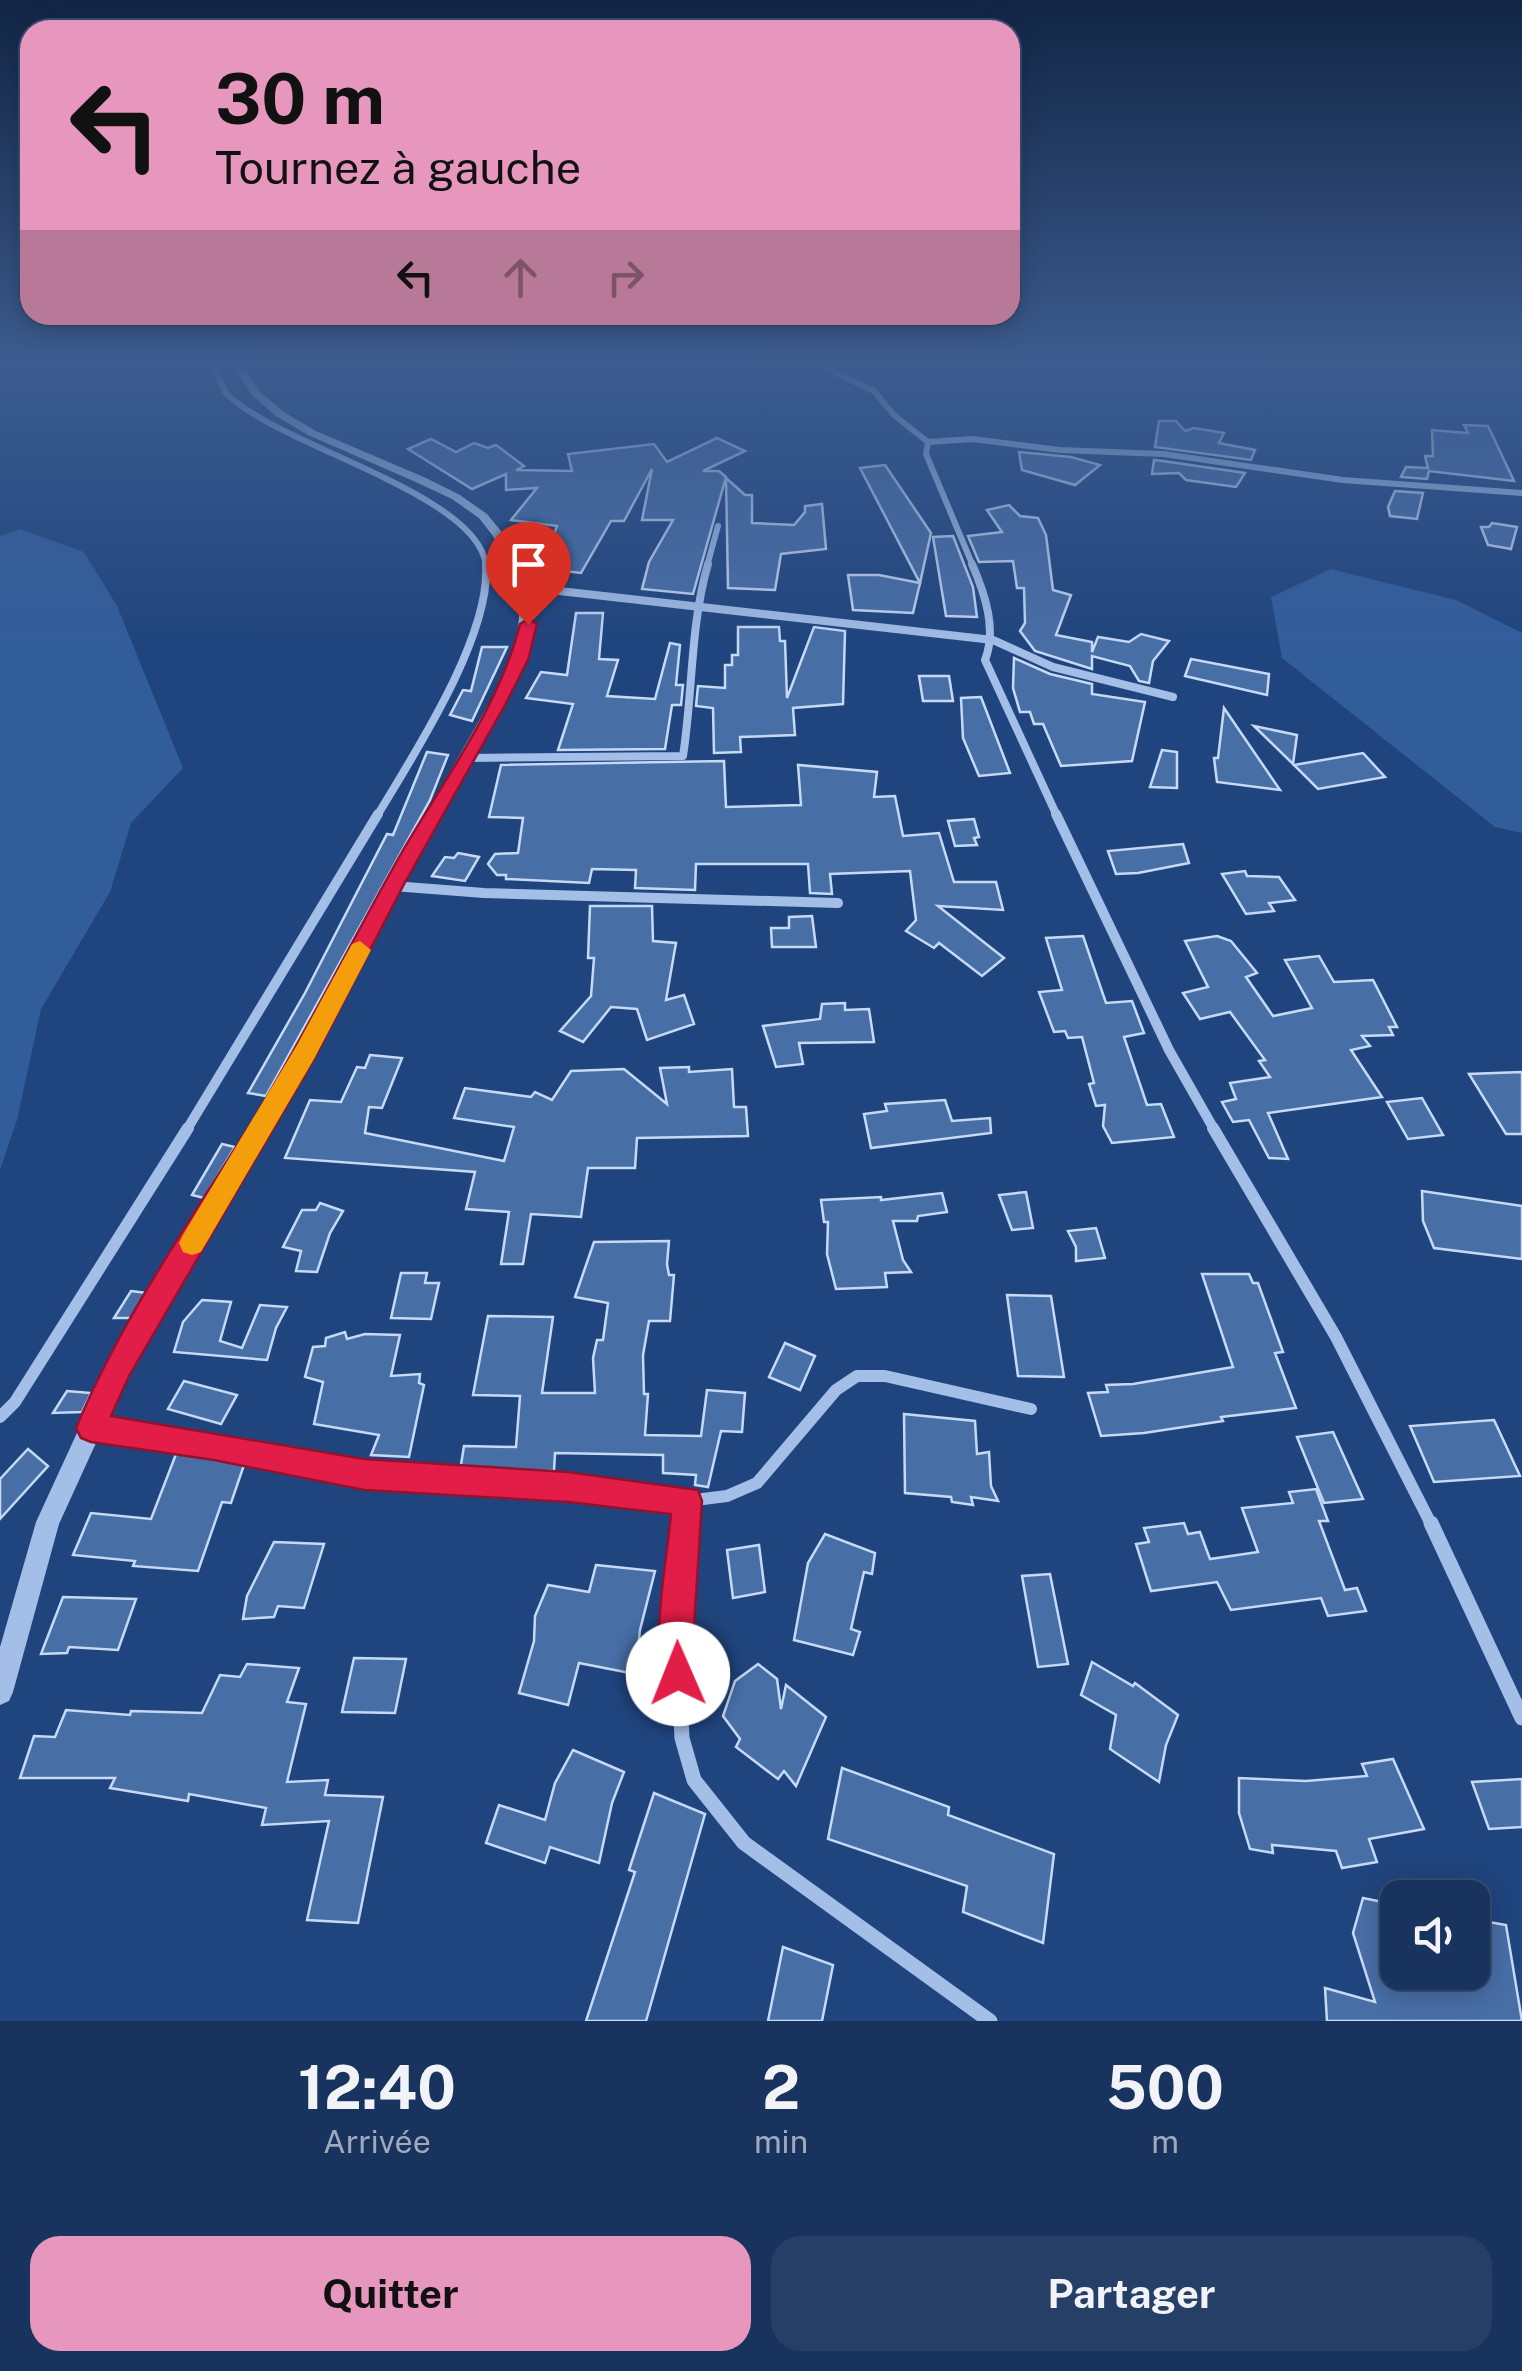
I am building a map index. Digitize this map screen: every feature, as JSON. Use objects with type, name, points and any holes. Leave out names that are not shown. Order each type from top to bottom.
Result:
[{"type":"street","points":[[0,1417],[16,1402],[134,1217],[450,691],[482,594],[486,560],[475,535],[444,510],[350,460]]},
{"type":"street","points":[[0,1692],[48,1522],[119,1366],[297,1067],[520,660],[528,624],[524,587],[495,529],[476,510],[382,460]]},
{"type":"street","points":[[929,460],[981,584],[993,640],[985,660],[1170,1051],[1334,1334],[1450,1561],[1522,1718]]},
{"type":"street","points":[[1207,460],[1343,480],[1522,494]]},
{"type":"street","points":[[467,758],[683,756],[692,696],[696,606],[718,526]]},
{"type":"street","points":[[524,587],[993,640],[1052,666],[1173,697]]},
{"type":"street","points":[[393,886],[484,893],[838,902]]},
{"type":"street","points":[[91,1428],[364,1474],[568,1487],[687,1501],[727,1496],[757,1483],[836,1390],[857,1376],[885,1376],[1030,1409]]},
{"type":"street","points":[[687,1501],[677,1643],[682,1738],[694,1780],[744,1843],[990,2021]]},
{"type":"shaded area","points":[[20,529],[84,552],[117,606],[183,768],[131,823],[110,892],[41,1009],[17,1120],[0,1170],[0,536]]},
{"type":"shaded area","points":[[1331,569],[1456,600],[1522,633],[1522,833],[1495,827],[1282,658],[1271,597]]},
{"type":"building","points":[[426,460],[516,460],[524,466],[516,470],[572,471],[569,460],[725,460],[703,471],[719,471],[726,477],[693,594],[642,589],[649,562],[673,520],[642,520],[652,469],[624,521],[611,521],[581,573],[547,569],[559,551],[548,551],[557,526],[511,520],[537,488],[506,490],[506,474],[472,489]]},
{"type":"building","points":[[1020,460],[1083,460],[1100,465],[1075,485],[1022,470]]},
{"type":"building","points":[[1154,460],[1245,473],[1236,487],[1186,480],[1179,473],[1152,474]]},
{"type":"building","points":[[1426,460],[1504,460],[1514,481],[1429,471],[1427,479],[1401,477],[1406,467],[1428,468]]},
{"type":"building","points":[[885,465],[931,533],[920,583],[860,468]]},
{"type":"building","points":[[726,478],[745,495],[752,495],[752,523],[794,525],[805,512],[805,506],[822,504],[826,549],[781,554],[775,590],[728,588]]},
{"type":"building","points":[[1395,491],[1423,493],[1417,519],[1390,516],[1388,507]]},
{"type":"building","points":[[1009,505],[1020,516],[1038,518],[1046,535],[1053,590],[1071,595],[1056,635],[1092,642],[1092,652],[1098,637],[1129,642],[1141,634],[1169,641],[1153,661],[1149,683],[1139,681],[1130,666],[1092,656],[1092,669],[1035,651],[1020,631],[1025,623],[1024,588],[1017,588],[1013,561],[979,562],[968,536],[1002,532],[987,510]]},
{"type":"building","points":[[1492,523],[1517,527],[1511,549],[1488,545],[1481,527]]},
{"type":"building","points":[[953,536],[973,587],[977,617],[946,616],[933,537]]},
{"type":"building","points":[[848,575],[879,575],[920,583],[913,613],[853,610]]},
{"type":"building","points":[[576,613],[603,613],[599,659],[618,660],[607,696],[655,699],[670,643],[680,645],[676,685],[683,685],[681,705],[672,705],[665,749],[558,750],[573,704],[526,698],[541,672],[567,675]]},
{"type":"building","points":[[738,627],[779,627],[780,641],[785,641],[787,698],[814,627],[845,631],[843,704],[793,708],[795,735],[740,737],[741,752],[714,753],[713,708],[696,706],[698,686],[725,688],[725,665],[732,665],[732,655],[738,655]]},
{"type":"building","points":[[482,647],[507,647],[472,721],[450,715],[463,690],[471,691]]},
{"type":"building","points":[[1014,658],[1050,674],[1092,684],[1092,694],[1145,702],[1132,761],[1061,766],[1043,724],[1034,724],[1030,712],[1020,712],[1013,688]]},
{"type":"building","points":[[1191,659],[1269,674],[1267,695],[1185,676]]},
{"type":"building","points":[[919,676],[949,676],[953,701],[923,701]]},
{"type":"building","points":[[981,697],[1010,773],[979,776],[963,738],[961,698]]},
{"type":"building","points":[[1224,708],[1280,790],[1217,782],[1214,758],[1218,758]]},
{"type":"building","points":[[1254,726],[1297,735],[1293,764]]},
{"type":"building","points":[[1162,750],[1177,752],[1177,788],[1150,787]]},
{"type":"building","points":[[427,752],[448,755],[430,800],[266,1096],[248,1093],[387,834],[393,835]]},
{"type":"building","points":[[1363,753],[1385,777],[1318,789],[1294,765]]},
{"type":"building","points":[[724,761],[726,807],[801,805],[798,765],[877,772],[874,797],[895,796],[903,836],[939,833],[954,882],[996,882],[1003,910],[938,906],[1004,958],[982,976],[939,943],[934,948],[906,931],[916,920],[910,871],[830,874],[832,894],[810,893],[808,864],[696,864],[695,890],[635,888],[636,870],[592,869],[589,883],[506,879],[506,875],[497,875],[488,864],[495,854],[518,853],[523,818],[489,817],[501,765]]},
{"type":"building","points":[[974,819],[977,845],[955,846],[948,821]]},
{"type":"building","points":[[1183,844],[1189,863],[1138,873],[1116,874],[1108,851]]},
{"type":"building","points":[[458,853],[479,857],[465,881],[432,876],[445,857],[454,858]]},
{"type":"building","points":[[1245,871],[1247,876],[1279,877],[1295,900],[1269,903],[1274,911],[1246,914],[1222,874]]},
{"type":"building","points":[[590,906],[652,906],[653,941],[676,943],[666,1000],[684,995],[694,1024],[647,1040],[637,1009],[611,1007],[583,1042],[560,1031],[591,996],[594,958],[588,958]]},
{"type":"building","points":[[812,916],[816,947],[772,947],[771,928],[789,928],[789,917]]},
{"type":"building","points":[[1083,936],[1106,1003],[1132,1001],[1144,1033],[1124,1037],[1147,1105],[1161,1104],[1174,1137],[1112,1143],[1103,1126],[1105,1105],[1096,1106],[1089,1084],[1094,1083],[1082,1037],[1068,1038],[1065,1031],[1054,1032],[1039,992],[1062,990],[1046,938]]},
{"type":"building","points":[[1217,936],[1231,941],[1257,973],[1246,977],[1273,1016],[1312,1008],[1285,960],[1319,956],[1334,982],[1373,980],[1397,1027],[1389,1027],[1393,1035],[1362,1036],[1370,1046],[1351,1050],[1382,1097],[1268,1113],[1288,1159],[1269,1158],[1249,1120],[1233,1122],[1222,1102],[1236,1099],[1230,1083],[1270,1077],[1259,1061],[1265,1060],[1230,1012],[1200,1019],[1183,993],[1208,987],[1185,941]]},
{"type":"building","points":[[845,1003],[845,1010],[869,1009],[874,1042],[799,1043],[803,1064],[776,1067],[763,1026],[820,1019],[822,1004]]},
{"type":"building","points":[[370,1055],[402,1058],[382,1108],[369,1107],[365,1133],[504,1161],[514,1127],[454,1118],[465,1088],[531,1097],[535,1092],[552,1100],[571,1071],[624,1069],[667,1104],[660,1068],[689,1067],[689,1072],[732,1069],[734,1107],[746,1107],[748,1136],[637,1138],[635,1168],[588,1168],[581,1217],[531,1214],[523,1264],[501,1264],[509,1212],[466,1209],[475,1172],[285,1158],[310,1100],[341,1102],[357,1067],[365,1068]]},
{"type":"building","points":[[1522,1072],[1522,1134],[1506,1134],[1469,1074]]},
{"type":"building","points":[[1422,1098],[1443,1135],[1408,1139],[1387,1102]]},
{"type":"building","points":[[945,1100],[952,1121],[990,1118],[991,1133],[871,1148],[864,1114],[887,1111],[885,1104]]},
{"type":"building","points":[[222,1144],[235,1147],[204,1198],[192,1195]]},
{"type":"building","points":[[1422,1191],[1522,1206],[1522,1259],[1434,1248],[1423,1221]]},
{"type":"building","points":[[1026,1192],[1033,1228],[1012,1230],[999,1195]]},
{"type":"building","points":[[942,1193],[947,1212],[918,1216],[917,1221],[893,1221],[903,1260],[911,1272],[885,1273],[887,1287],[836,1289],[827,1254],[828,1222],[824,1222],[821,1200],[881,1200]]},
{"type":"building","points":[[320,1203],[343,1211],[330,1233],[317,1272],[296,1271],[301,1251],[283,1247],[302,1210],[316,1210]]},
{"type":"building","points":[[1096,1228],[1105,1258],[1076,1261],[1076,1247],[1068,1231]]},
{"type":"building","points":[[669,1241],[667,1264],[669,1275],[674,1275],[670,1321],[649,1321],[643,1355],[644,1394],[648,1394],[645,1435],[701,1436],[707,1390],[745,1393],[742,1432],[721,1431],[708,1487],[695,1485],[696,1475],[663,1473],[663,1455],[555,1453],[554,1471],[460,1471],[464,1446],[516,1447],[520,1396],[473,1395],[488,1316],[553,1317],[542,1393],[595,1393],[593,1358],[597,1340],[603,1340],[608,1303],[575,1297],[594,1242]]},
{"type":"building","points":[[401,1273],[427,1273],[425,1283],[439,1283],[431,1319],[391,1318]]},
{"type":"building","points":[[1202,1274],[1249,1274],[1253,1283],[1258,1283],[1283,1352],[1275,1353],[1296,1408],[1221,1417],[1223,1421],[1144,1433],[1101,1436],[1088,1393],[1108,1392],[1106,1385],[1233,1367]]},
{"type":"building","points":[[131,1291],[147,1293],[132,1318],[114,1318]]},
{"type":"building","points":[[1007,1295],[1051,1296],[1064,1377],[1018,1376]]},
{"type":"building","points":[[202,1300],[231,1302],[220,1341],[242,1348],[260,1305],[287,1307],[267,1360],[174,1352],[183,1322]]},
{"type":"building","points":[[345,1332],[347,1339],[365,1334],[400,1335],[391,1376],[420,1374],[419,1383],[424,1385],[409,1457],[371,1455],[379,1435],[314,1424],[323,1382],[305,1377],[313,1347],[325,1346],[326,1338]]},
{"type":"building","points":[[785,1343],[815,1356],[800,1390],[769,1377]]},
{"type":"building","points":[[184,1381],[237,1395],[221,1424],[168,1409]]},
{"type":"building","points":[[67,1391],[91,1393],[82,1412],[53,1413]]},
{"type":"building","points":[[904,1414],[975,1421],[977,1454],[989,1452],[991,1486],[998,1501],[971,1497],[973,1505],[952,1502],[951,1497],[905,1493]]},
{"type":"building","points":[[1494,1420],[1520,1476],[1434,1482],[1410,1426]]},
{"type":"building","points":[[1333,1432],[1363,1499],[1324,1503],[1297,1437]]},
{"type":"building","points":[[28,1449],[48,1466],[0,1519],[0,1479]]},
{"type":"building","points":[[176,1454],[245,1462],[231,1503],[222,1502],[198,1571],[133,1566],[135,1561],[73,1555],[91,1513],[151,1519]]},
{"type":"building","points":[[1316,1489],[1328,1521],[1319,1521],[1345,1590],[1357,1588],[1366,1611],[1328,1616],[1321,1598],[1231,1610],[1217,1582],[1151,1591],[1136,1544],[1149,1542],[1144,1528],[1184,1523],[1188,1534],[1200,1532],[1210,1559],[1258,1552],[1242,1508],[1293,1503],[1289,1492]]},
{"type":"building","points":[[825,1534],[875,1553],[872,1574],[864,1572],[851,1629],[860,1632],[853,1655],[794,1640],[808,1563]]},
{"type":"building","points":[[274,1542],[324,1544],[304,1608],[278,1606],[274,1617],[243,1619],[247,1596]]},
{"type":"building","points":[[759,1545],[765,1592],[733,1598],[727,1550]]},
{"type":"building","points":[[596,1565],[655,1571],[640,1630],[635,1674],[579,1663],[568,1705],[519,1693],[534,1641],[535,1616],[548,1585],[589,1592]]},
{"type":"building","points":[[1050,1574],[1068,1664],[1038,1667],[1022,1576]]},
{"type":"building","points":[[63,1597],[136,1599],[118,1650],[69,1647],[67,1653],[41,1654]]},
{"type":"building","points":[[354,1658],[406,1659],[395,1713],[342,1712]]},
{"type":"building","points":[[1092,1662],[1133,1686],[1135,1683],[1178,1715],[1166,1745],[1159,1782],[1110,1749],[1116,1715],[1081,1695]]},
{"type":"building","points":[[247,1664],[299,1668],[287,1702],[306,1704],[287,1782],[328,1780],[325,1795],[383,1797],[358,1923],[307,1920],[329,1821],[262,1825],[266,1808],[189,1794],[188,1801],[110,1788],[115,1778],[20,1778],[34,1736],[55,1737],[66,1710],[130,1715],[131,1711],[202,1713],[220,1675],[240,1677]]},
{"type":"building","points":[[758,1664],[777,1679],[781,1709],[786,1685],[826,1717],[796,1786],[784,1771],[778,1779],[736,1747],[740,1739],[723,1716],[735,1681]]},
{"type":"building","points":[[573,1750],[624,1772],[612,1803],[599,1863],[550,1847],[545,1863],[486,1843],[499,1805],[545,1820],[555,1783]]},
{"type":"building","points":[[1393,1759],[1424,1829],[1369,1839],[1377,1862],[1342,1868],[1336,1851],[1272,1845],[1273,1853],[1250,1849],[1239,1813],[1239,1778],[1306,1781],[1367,1776],[1362,1764]]},
{"type":"building","points":[[842,1768],[949,1807],[948,1815],[1054,1854],[1043,1943],[963,1912],[967,1886],[828,1839]]},
{"type":"building","points":[[1522,1779],[1522,1827],[1489,1829],[1472,1782]]},
{"type":"building","points":[[654,1793],[705,1814],[646,2021],[586,2021],[635,1872],[629,1870]]},
{"type":"building","points":[[1363,1898],[1380,1901],[1380,1990],[1490,1990],[1490,1922],[1506,1925],[1522,2021],[1327,2021],[1325,1988],[1375,2002],[1353,1933]]},
{"type":"building","points":[[783,1947],[833,1965],[822,2021],[768,2021]]},
{"type":"slow traffic","points":[[192,1243],[306,1052],[360,950]]},
{"type":"route","points":[[528,624],[520,660],[496,705],[393,886],[306,1052],[119,1366],[91,1428],[364,1474],[568,1487],[687,1501],[678,1674]]}]
